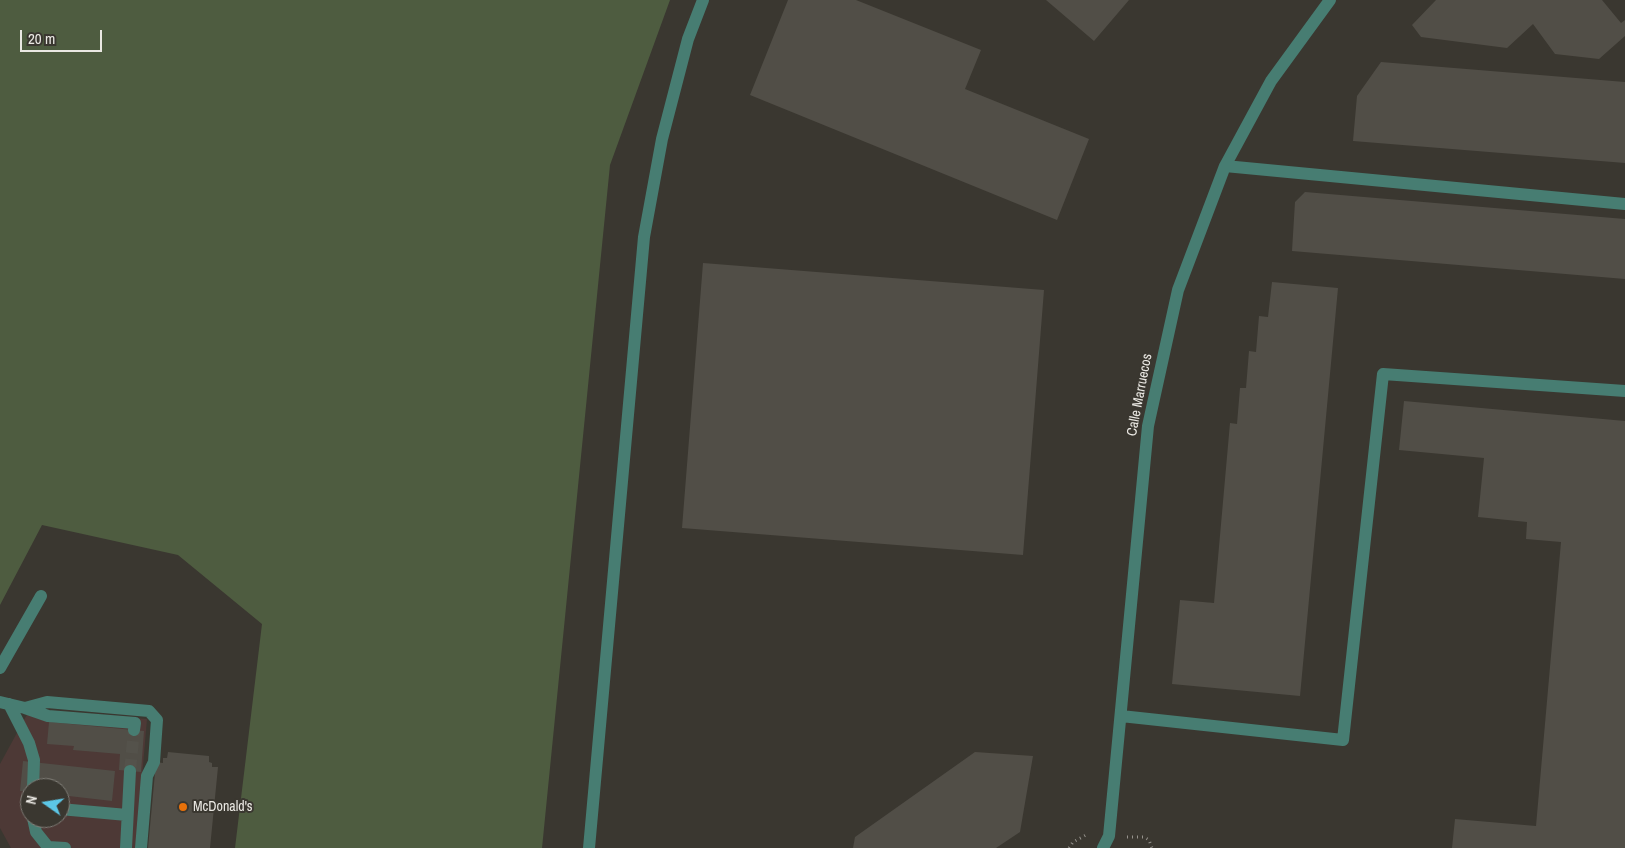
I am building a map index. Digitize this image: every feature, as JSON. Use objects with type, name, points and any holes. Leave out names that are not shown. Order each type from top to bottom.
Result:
[{"type":"street","points":[[589,848],[644,236],[662,139],[688,39],[703,0]]},
{"type":"street","name":"Calle Marruecos","points":[[1104,848],[1111,842],[1148,426],[1178,290],[1225,166],[1270,81],[1330,0]]},
{"type":"street","points":[[1225,166],[1625,204]]},
{"type":"street","points":[[1121,716],[1343,740],[1383,374],[1625,391]]},
{"type":"street","points":[[0,668],[41,596]]},
{"type":"street","points":[[25,708],[47,702],[150,711],[157,720],[154,762],[148,776],[141,848]]},
{"type":"street","points":[[4,703],[48,716],[135,723],[134,730]]},
{"type":"street","points":[[4,703],[29,743],[34,760],[33,778]]},
{"type":"street","points":[[126,848],[130,771]]},
{"type":"street","points":[[70,809],[127,815]]},
{"type":"street","points":[[35,828],[36,832],[48,847],[64,848]]},
{"type":"shaded area","points":[[30,709],[147,719],[136,848],[11,848],[0,828],[0,764]]},
{"type":"green space","points":[[0,0],[670,0],[610,165],[542,848],[235,848],[262,624],[178,555],[42,525],[0,605]]},
{"type":"building","points":[[788,0],[856,0],[981,50],[965,89],[1089,139],[1057,220],[750,95]]},
{"type":"building","points":[[1046,0],[1129,0],[1094,41]]},
{"type":"building","points":[[1436,0],[1602,0],[1621,23],[1625,20],[1625,36],[1599,59],[1555,54],[1533,24],[1507,48],[1421,37],[1412,25]]},
{"type":"building","points":[[1381,62],[1625,82],[1625,163],[1353,141],[1357,96]]},
{"type":"building","points":[[1305,192],[1625,219],[1625,279],[1292,251],[1295,202]]},
{"type":"building","points":[[703,263],[1044,290],[1023,555],[682,528]]},
{"type":"building","points":[[1272,282],[1338,288],[1300,696],[1172,684],[1180,600],[1214,603],[1230,423],[1237,424],[1240,388],[1246,388],[1249,351],[1256,352],[1259,316],[1268,317]]},
{"type":"building","points":[[1404,401],[1625,421],[1625,848],[1452,848],[1455,819],[1536,826],[1561,542],[1526,539],[1527,522],[1478,517],[1484,458],[1399,450]]},
{"type":"building","points":[[49,722],[144,731],[141,772],[119,770],[120,754],[73,750],[74,746],[47,744]]},
{"type":"building","name":"McDonald's","points":[[168,752],[209,756],[209,762],[212,763],[212,767],[218,767],[210,848],[148,848],[156,762],[163,763],[163,758],[167,758]]},
{"type":"building","points":[[975,752],[1033,756],[1020,832],[996,848],[853,848],[855,837]]},
{"type":"building","points":[[23,761],[115,771],[112,801],[70,796],[70,778],[21,778]]},
{"type":"tunnel","points":[[130,771],[134,730]]},
{"type":"place","name":"McDonald's","points":[[183,807]]}]
